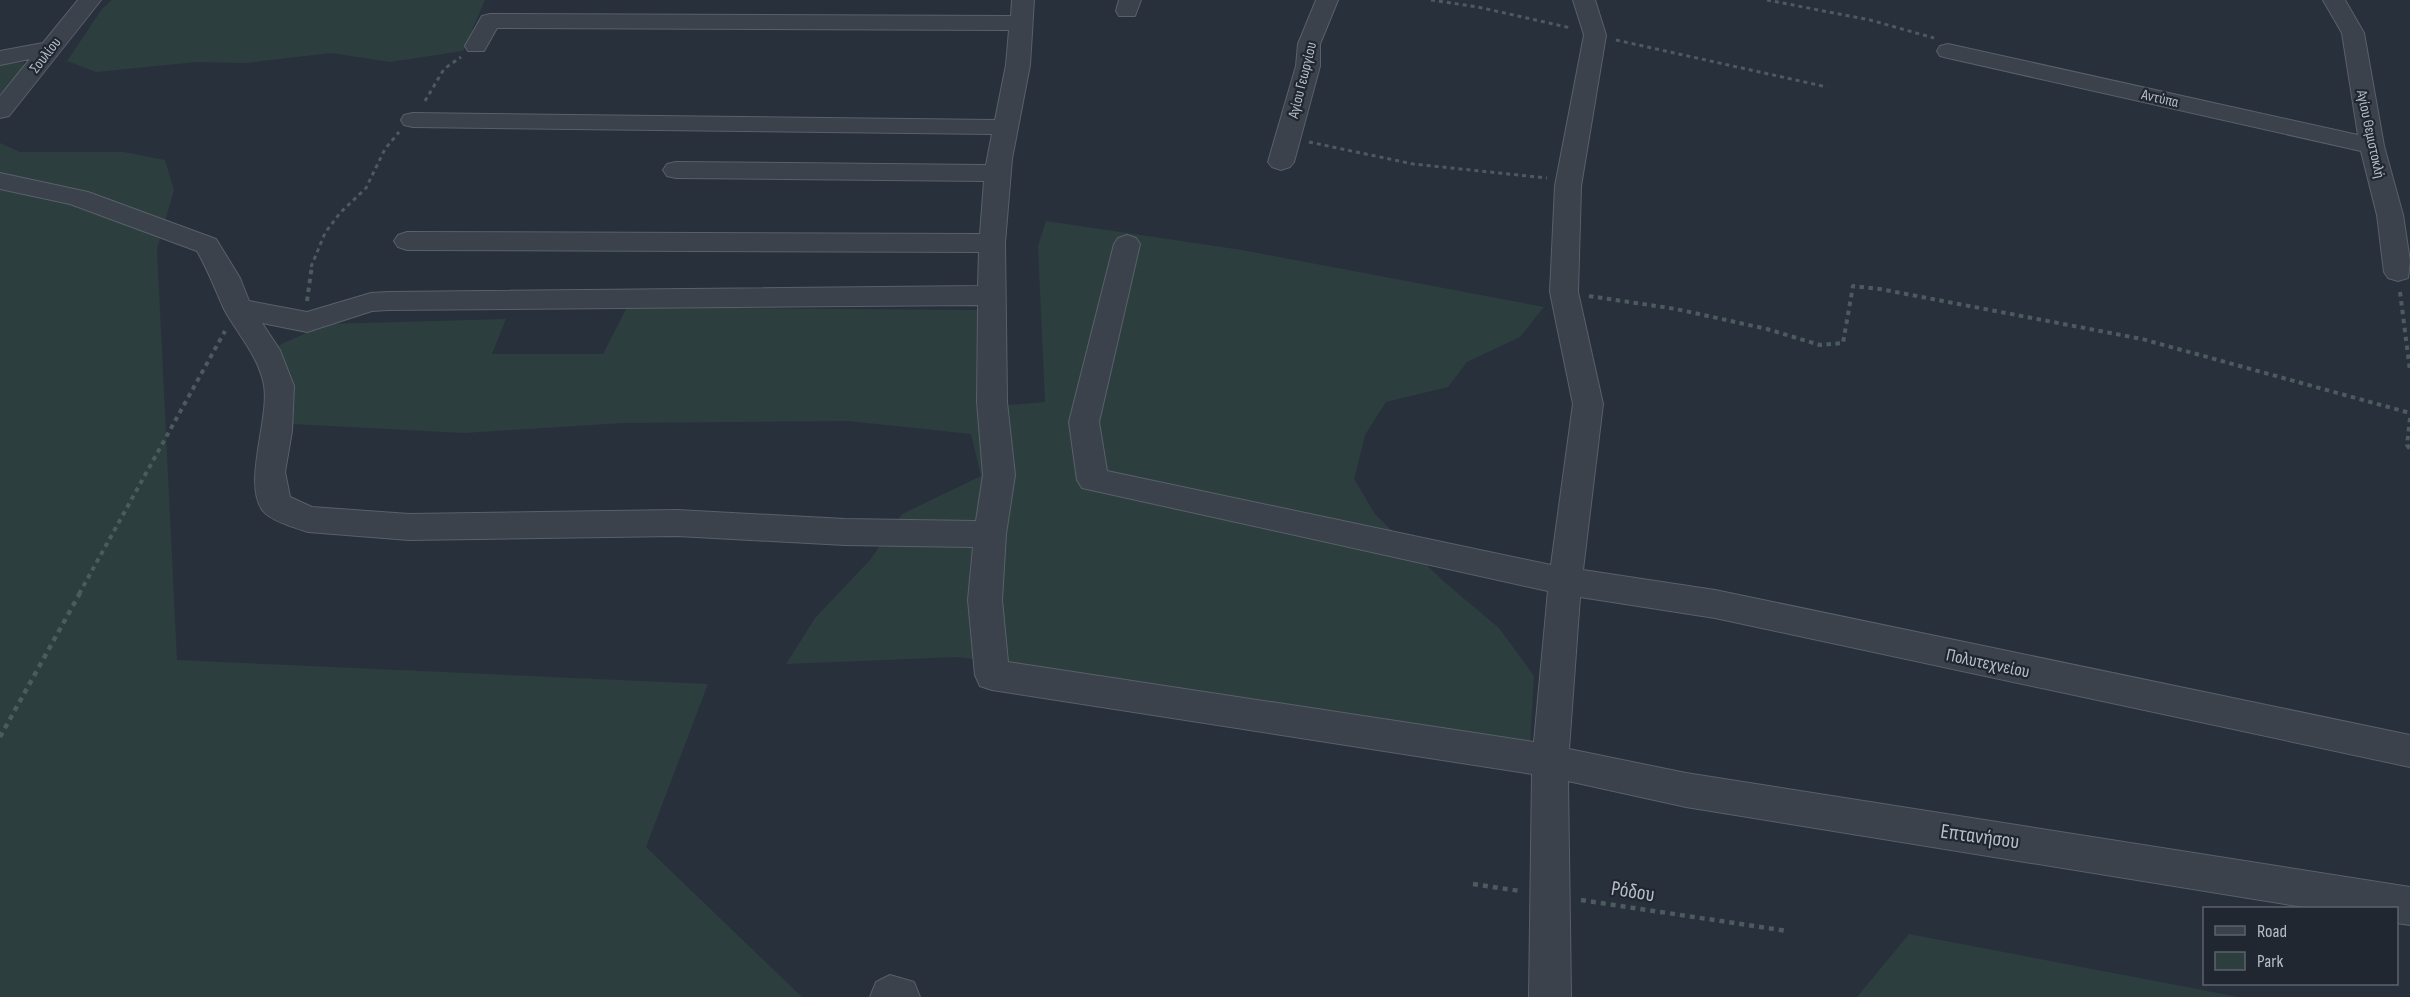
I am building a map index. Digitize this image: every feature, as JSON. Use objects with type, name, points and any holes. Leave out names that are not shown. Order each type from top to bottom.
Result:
[{"type":"street","name":"Σουλίου","points":[[0,111],[90,0]]},
{"type":"street","points":[[476,46],[500,0]]},
{"type":"street","points":[[727,24],[739,0]]},
{"type":"street","name":"Αγίου Γεωργίου","points":[[1281,162],[1308,66],[1309,44],[1327,0]]},
{"type":"street","points":[[1550,997],[1550,761],[1565,581],[1579,490],[1588,404],[1564,292],[1569,181],[1595,35],[1584,0]]},
{"type":"street","name":"Αγίου Θεμιστοκλή","points":[[2334,0],[2353,33],[2372,146],[2390,215],[2398,272]]},
{"type":"street","points":[[0,181],[28,184],[110,209],[207,244],[226,278],[238,308],[266,350],[279,386],[277,431],[270,472],[275,504],[308,519],[409,527],[677,524],[845,532],[990,534],[999,475],[992,402],[992,243],[998,173],[1018,65],[1022,11],[727,24],[490,21]]},
{"type":"street","name":"Αντύπα","points":[[1945,45],[2372,146]]},
{"type":"street","points":[[0,58],[50,49]]},
{"type":"street","points":[[412,120],[1005,127]]},
{"type":"street","points":[[676,170],[998,173]]},
{"type":"street","points":[[408,241],[992,243]]},
{"type":"street","name":"Πολυτεχνείου","points":[[1127,244],[1084,423],[1093,480],[1565,581],[1714,604],[2410,751]]},
{"type":"street","points":[[238,308],[307,322],[371,302],[388,301],[993,295]]},
{"type":"street","name":"Επτανήσου","points":[[990,534],[985,600],[992,675],[1550,761],[1697,792],[2410,906]]},
{"type":"path","points":[[1431,0],[1551,23],[1827,87]]},
{"type":"path","points":[[1767,0],[1881,23],[1945,45]]},
{"type":"path","points":[[307,322],[308,277],[316,248],[335,219],[369,186],[392,138],[412,120],[444,69],[476,46]]},
{"type":"path","points":[[1287,138],[1413,164],[1569,181]]},
{"type":"path","points":[[2398,272],[2410,371]]},
{"type":"path","points":[[1564,292],[1676,309],[1767,329],[1820,345],[1842,343],[1849,327],[1848,297],[1853,286],[1880,289],[2142,339],[2410,415],[2407,443],[2410,449]]},
{"type":"path","points":[[0,737],[110,534],[238,308]]},
{"type":"path","name":"Ρόδου","points":[[1473,884],[1787,931]]},
{"type":"green space","points":[[112,0],[485,0],[463,51],[390,62],[331,53],[245,63],[196,62],[96,72],[67,61],[102,9]]},
{"type":"green space","points":[[24,62],[22,71],[0,94],[0,65]]},
{"type":"green space","points":[[0,143],[20,152],[124,152],[165,160],[174,190],[157,249],[177,660],[708,684],[646,847],[802,997],[0,997]]},
{"type":"green space","points":[[1046,221],[1242,250],[1544,307],[1520,337],[1467,362],[1448,387],[1386,402],[1365,435],[1354,479],[1375,514],[1443,581],[1499,628],[1534,676],[1530,745],[1117,679],[958,657],[786,664],[815,618],[870,560],[902,514],[981,476],[971,434],[848,421],[623,423],[464,433],[291,424],[291,379],[279,345],[327,324],[506,319],[492,354],[603,354],[627,307],[977,310],[976,408],[1045,402],[1038,246]]},
{"type":"green space","points":[[1909,934],[2239,997],[1857,997]]}]
